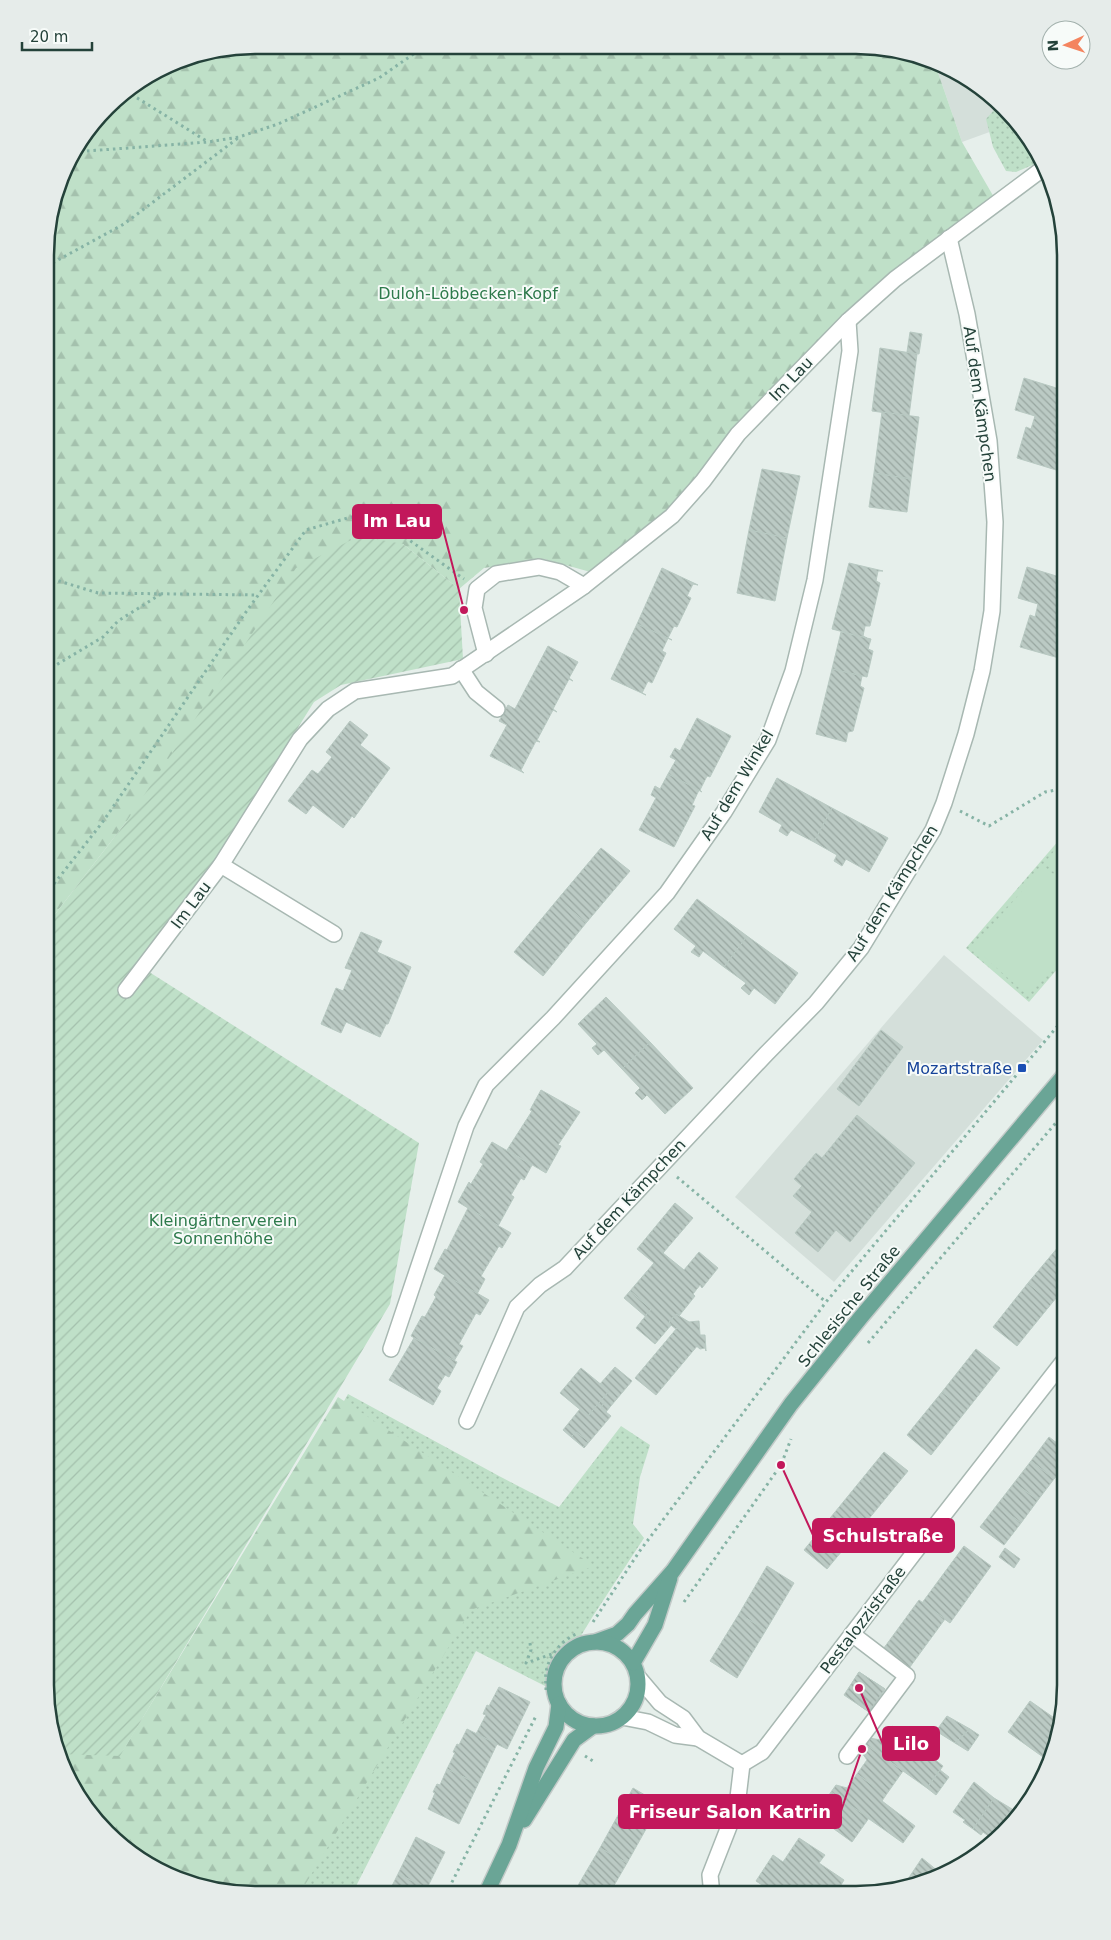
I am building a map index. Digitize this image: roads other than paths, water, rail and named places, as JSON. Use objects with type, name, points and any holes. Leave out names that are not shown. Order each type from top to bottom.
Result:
[{"type":"main road","name":"Schlesische Straße","points":[[592,1636],[617,1634],[628,1624],[673,1571],[791,1404],[861,1317],[1057,1084]]},
{"type":"main road","name":"Schlesische Straße","points":[[635,1670],[655,1625],[673,1571]]},
{"type":"main road","points":[[592,1636],[623,1652],[635,1670],[638,1692],[633,1705],[622,1717],[609,1725],[593,1726],[578,1722],[567,1715],[555,1692],[555,1678],[559,1665],[568,1653],[592,1636]]},
{"type":"main road","points":[[490,1886],[509,1845],[536,1768],[556,1727],[560,1704]]},
{"type":"main road","points":[[509,1845],[574,1740],[593,1726]]},
{"type":"street","name":"Im Lau","points":[[126,990],[221,864],[300,739],[328,710],[355,691],[452,676],[584,586],[672,516],[703,481],[738,434],[848,320],[894,278],[1039,171]]},
{"type":"street","name":"Auf dem Kämpchen","points":[[467,1421],[517,1307],[540,1285],[565,1268],[816,1003],[861,948],[933,830],[944,803],[966,734],[982,671],[992,611],[995,522],[989,441],[967,314],[949,238]]},
{"type":"street","name":"Auf dem Winkel","points":[[391,1349],[466,1126],[486,1084],[553,1018],[667,893],[724,812],[768,740],[793,671],[815,580],[850,351],[848,320]]},
{"type":"street","points":[[486,654],[474,608],[477,589],[496,574],[539,567],[560,572],[584,586]]},
{"type":"street","points":[[462,670],[476,692],[497,709]]},
{"type":"street","points":[[221,864],[334,934]]},
{"type":"street","name":"Pestalozzistraße","points":[[742,1764],[762,1752],[1057,1370]]},
{"type":"street","points":[[847,1756],[907,1676],[852,1634]]},
{"type":"street","points":[[635,1670],[660,1703],[684,1718],[698,1738],[742,1764],[736,1806],[710,1875],[711,1886]]},
{"type":"street","points":[[622,1717],[648,1722],[675,1736],[698,1738]]},
{"type":"place","name":"Im Lau","points":[[464,610]]},
{"type":"place","name":"Mozartstraße","points":[[1022,1068]]},
{"type":"place","name":"Schulstraße","points":[[781,1465]]},
{"type":"place","name":"Lilo","points":[[859,1688]]},
{"type":"place","name":"Friseur Salon Katrin","points":[[862,1749]]},
{"type":"park label","name":"Duloh-Löbbecken-Kopf","points":[[468,293]]},
{"type":"park label","name":"Kleingärtnerverein Sonnenhöhe","points":[[223,1229]]}]
